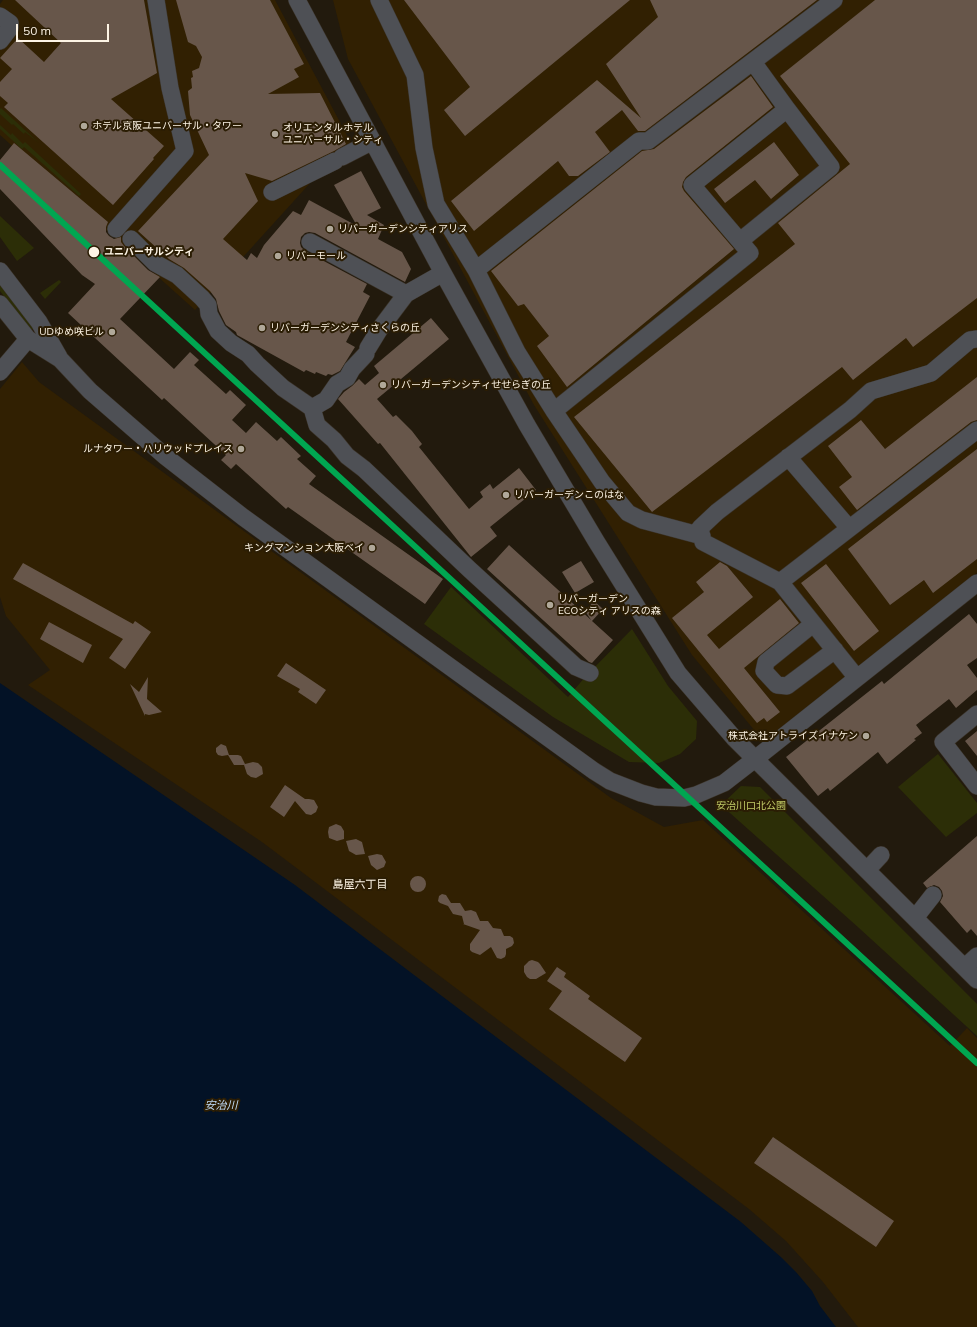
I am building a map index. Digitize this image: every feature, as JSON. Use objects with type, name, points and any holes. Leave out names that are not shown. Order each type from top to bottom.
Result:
[{"type":"street","points":[[116,229],[185,151],[170,88],[156,0]]},
{"type":"street","points":[[297,0],[443,273],[527,425],[596,541],[678,673],[734,738],[977,980]]},
{"type":"street","points":[[379,0],[416,75],[424,148],[436,204],[476,270],[518,352],[554,411],[602,482],[628,513],[642,520],[702,536]]},
{"type":"street","points":[[476,270],[639,141],[648,141],[834,0]]},
{"type":"street","points":[[0,16],[10,23],[10,28],[0,41]]},
{"type":"street","points":[[740,241],[830,167],[753,62]]},
{"type":"street","points":[[554,411],[750,253],[692,184],[788,109]]},
{"type":"street","points":[[272,192],[373,141]]},
{"type":"street","points":[[131,238],[155,263],[177,275],[202,298],[208,305],[208,314],[222,335],[248,354],[283,388],[312,408],[317,425],[334,440],[347,456],[364,469],[469,570],[576,667],[590,672]]},
{"type":"street","points":[[310,242],[406,294]]},
{"type":"street","points":[[0,271],[39,322],[60,359],[90,391],[166,457],[243,517],[594,771],[616,783],[641,793],[656,797],[684,798],[696,795],[724,783],[977,583]]},
{"type":"street","points":[[312,408],[326,400],[337,384],[347,378],[352,369],[367,351],[379,330],[406,294],[443,273]]},
{"type":"street","points":[[0,304],[28,339],[60,359]]},
{"type":"street","points":[[0,372],[28,339]]},
{"type":"street","points":[[857,678],[780,582],[703,542],[700,528],[717,512],[850,410],[871,391],[931,373],[970,340],[977,339]]},
{"type":"street","points":[[780,582],[977,430]]},
{"type":"street","points":[[788,458],[849,528]]},
{"type":"street","points":[[814,624],[766,662],[764,672],[777,685],[787,686],[835,650]]},
{"type":"street","points":[[977,714],[943,742],[977,786]]},
{"type":"street","points":[[867,870],[881,855]]},
{"type":"street","points":[[915,918],[933,895]]},
{"type":"street","points":[[965,967],[977,956]]},
{"type":"shaded area","points":[[3,0],[275,0],[358,156],[312,181],[195,310],[0,135],[0,4]]},
{"type":"shaded area","points":[[333,0],[977,0],[977,573],[773,734],[755,731],[692,655],[534,405],[348,59]]},
{"type":"shaded area","points":[[22,362],[39,382],[611,798],[664,827],[703,820],[950,1046],[967,1028],[977,1038],[977,1327],[858,1327],[823,1282],[786,1241],[749,1209],[262,842],[28,685],[50,670],[6,616],[0,597],[0,389]]},
{"type":"green space","points":[[1,108],[39,143],[25,132],[24,134],[0,114]]},
{"type":"green space","points":[[0,125],[11,135],[12,133],[23,144],[25,142],[81,194],[79,196],[24,147],[22,149],[0,129]]},
{"type":"green space","points":[[0,216],[34,248],[17,261],[0,237]]},
{"type":"green space","points":[[0,280],[34,327],[32,330],[29,329],[0,291]]},
{"type":"green space","points":[[59,280],[61,282],[45,299],[40,293]]},
{"type":"green space","points":[[451,587],[568,697],[586,676],[632,629],[668,686],[697,721],[696,739],[680,754],[659,763],[629,762],[553,717],[424,624]]},
{"type":"green space","points":[[938,754],[977,803],[977,813],[946,837],[898,787]]},
{"type":"green space","name":"安治川口北公園","points":[[741,786],[760,787],[977,1004],[977,1036],[721,805]]},
{"type":"water","name":"安治川","points":[[0,683],[295,885],[741,1222],[796,1272],[812,1291],[820,1306],[836,1327],[0,1327]]},
{"type":"building","points":[[15,0],[144,0],[157,73],[111,99],[164,146],[113,205],[4,107],[8,103],[0,96],[0,82],[12,69],[0,58],[18,38],[44,62],[61,43]]},
{"type":"building","points":[[176,0],[270,0],[304,64],[294,69],[299,77],[268,94],[320,93],[346,144],[272,181],[245,173],[258,201],[223,239],[247,260],[251,253],[257,258],[264,245],[293,211],[301,215],[309,200],[357,226],[334,185],[361,171],[381,208],[367,215],[384,225],[378,239],[402,252],[411,269],[405,282],[315,233],[305,233],[301,237],[301,247],[305,251],[367,284],[363,292],[370,296],[346,342],[355,347],[340,371],[332,375],[328,374],[326,376],[316,372],[315,374],[306,370],[304,372],[237,335],[236,332],[226,325],[219,311],[216,299],[210,291],[184,268],[169,259],[138,231],[209,155],[190,115],[188,91],[192,88],[192,71],[199,68],[202,57],[196,46],[188,42]]},
{"type":"building","points":[[404,0],[630,0],[465,136],[444,110],[470,87]]},
{"type":"building","points":[[650,0],[817,0],[645,131],[638,131],[622,110],[595,132],[610,152],[578,176],[569,176],[558,161],[474,231],[451,201],[597,80],[641,118],[606,64],[658,17]]},
{"type":"building","points":[[875,0],[977,0],[977,298],[913,347],[906,338],[853,380],[842,367],[652,512],[574,417],[795,244],[778,223],[850,164],[780,76]]},
{"type":"building","points":[[751,76],[773,107],[686,177],[682,187],[734,249],[567,387],[537,346],[549,336],[524,304],[518,306],[491,271],[642,151],[654,149]]},
{"type":"building","points":[[774,142],[799,175],[771,199],[755,180],[725,203],[714,189]]},
{"type":"building","points":[[14,143],[108,222],[106,232],[109,236],[114,239],[121,237],[121,242],[124,246],[148,270],[160,277],[120,319],[174,369],[190,352],[199,360],[194,365],[226,394],[230,390],[246,405],[232,420],[246,433],[256,422],[277,441],[281,437],[301,456],[297,459],[316,476],[309,484],[443,579],[425,604],[288,507],[286,509],[236,464],[231,469],[221,460],[226,455],[164,398],[162,400],[68,313],[95,284],[82,275],[0,189],[0,160]]},
{"type":"building","points":[[431,318],[449,339],[377,399],[393,417],[396,415],[412,431],[422,444],[419,447],[469,509],[483,497],[480,492],[490,484],[493,489],[519,468],[536,490],[490,527],[497,536],[471,557],[380,443],[378,444],[338,399],[359,379],[365,385],[379,373],[374,366]]},
{"type":"building","points":[[977,377],[977,420],[971,422],[857,510],[839,487],[852,477],[828,446],[861,420],[885,449]]},
{"type":"building","points":[[977,449],[977,559],[933,593],[924,580],[890,605],[848,549]]},
{"type":"building","name":"リバーガーデン ECOシティ アリスの森","points":[[509,545],[591,620],[585,611],[594,601],[603,609],[592,621],[613,640],[592,663],[589,662],[487,569]]},
{"type":"building","points":[[581,561],[594,582],[575,593],[562,572]]},
{"type":"building","points":[[720,562],[727,566],[753,597],[707,635],[719,649],[780,599],[799,623],[744,668],[780,712],[767,722],[764,718],[757,723],[672,618],[704,592],[696,582]]},
{"type":"building","points":[[23,563],[133,624],[135,621],[151,632],[125,669],[109,658],[123,639],[13,579]]},
{"type":"building","points":[[826,564],[879,631],[854,651],[801,583]]},
{"type":"building","points":[[969,614],[977,624],[977,658],[967,665],[977,678],[977,690],[956,708],[949,699],[916,725],[922,733],[914,739],[916,740],[887,764],[878,752],[830,791],[828,788],[818,796],[786,757],[882,681],[884,684]]},
{"type":"building","points":[[49,622],[92,645],[83,663],[40,639]]},
{"type":"building","points":[[286,663],[326,690],[316,704],[298,692],[300,689],[277,676]]},
{"type":"building","points":[[148,677],[147,699],[162,712],[149,715],[145,714],[145,716],[130,684],[139,692]]},
{"type":"building","points":[[977,731],[977,756],[965,741]]},
{"type":"building","points":[[221,744],[226,746],[229,755],[241,756],[245,764],[253,762],[258,763],[262,767],[263,774],[256,778],[251,777],[247,774],[244,765],[234,765],[228,755],[218,755],[216,748]]},
{"type":"building","points":[[285,785],[305,799],[314,800],[318,807],[316,812],[311,815],[306,814],[295,801],[284,817],[270,807]]},
{"type":"building","points":[[336,824],[341,826],[344,831],[344,839],[337,841],[329,838],[328,832],[329,827]]},
{"type":"building","points":[[977,836],[977,936],[971,929],[967,933],[940,902],[943,896],[939,887],[934,885],[927,888],[923,883]]},
{"type":"building","points":[[356,839],[362,842],[365,854],[356,855],[349,851],[346,841]]},
{"type":"building","points":[[377,854],[382,855],[386,862],[384,867],[377,870],[371,865],[368,856]]},
{"type":"building","points":[[415,876],[421,876],[426,881],[424,890],[421,892],[415,892],[410,887],[410,881]]},
{"type":"building","points":[[442,894],[446,895],[451,903],[460,903],[465,911],[471,910],[476,912],[480,921],[488,921],[493,928],[501,929],[504,936],[510,936],[513,938],[514,943],[506,949],[505,957],[501,959],[497,958],[491,947],[480,955],[470,950],[470,944],[480,930],[463,924],[462,916],[453,914],[448,906],[440,903],[438,901],[439,896]]},
{"type":"building","points":[[532,960],[538,962],[546,973],[536,979],[530,979],[524,972],[524,966]]},
{"type":"building","points":[[557,967],[566,973],[564,977],[590,996],[588,999],[642,1038],[625,1062],[549,1009],[562,991],[547,981]]},
{"type":"building","points":[[773,1137],[894,1221],[876,1247],[754,1163]]},
{"type":"transit line","points":[[0,165],[977,1063]]},
{"type":"place","name":"ホテル京阪ユニバーサル・タワー","points":[[84,126]]},
{"type":"place","name":"オリエンタルホテル ユニバーサル・シティ","points":[[275,134]]},
{"type":"place","name":"リバーガーデンシティアリス","points":[[330,229]]},
{"type":"place","name":"ユニバーサルシティ","points":[[94,252]]},
{"type":"place","name":"リバーモール","points":[[278,256]]},
{"type":"place","name":"リバーガーデンシティさくらの丘","points":[[262,328]]},
{"type":"place","name":"UDゆめ咲ビル","points":[[112,332]]},
{"type":"place","name":"リバーガーデンシティせせらぎの丘","points":[[383,385]]},
{"type":"place","name":"ルナタワー・ハリウッドプレイス","points":[[241,449]]},
{"type":"place","name":"リバーガーデンこのはな","points":[[506,495]]},
{"type":"place","name":"キングマンション大阪ベイ","points":[[372,548]]},
{"type":"place","name":"リバーガーデン ECOシティ アリスの森","points":[[550,605]]},
{"type":"place","name":"株式会社アトライズイナケン","points":[[866,736]]},
{"type":"district","name":"島屋六丁目","points":[[360,885]]}]
